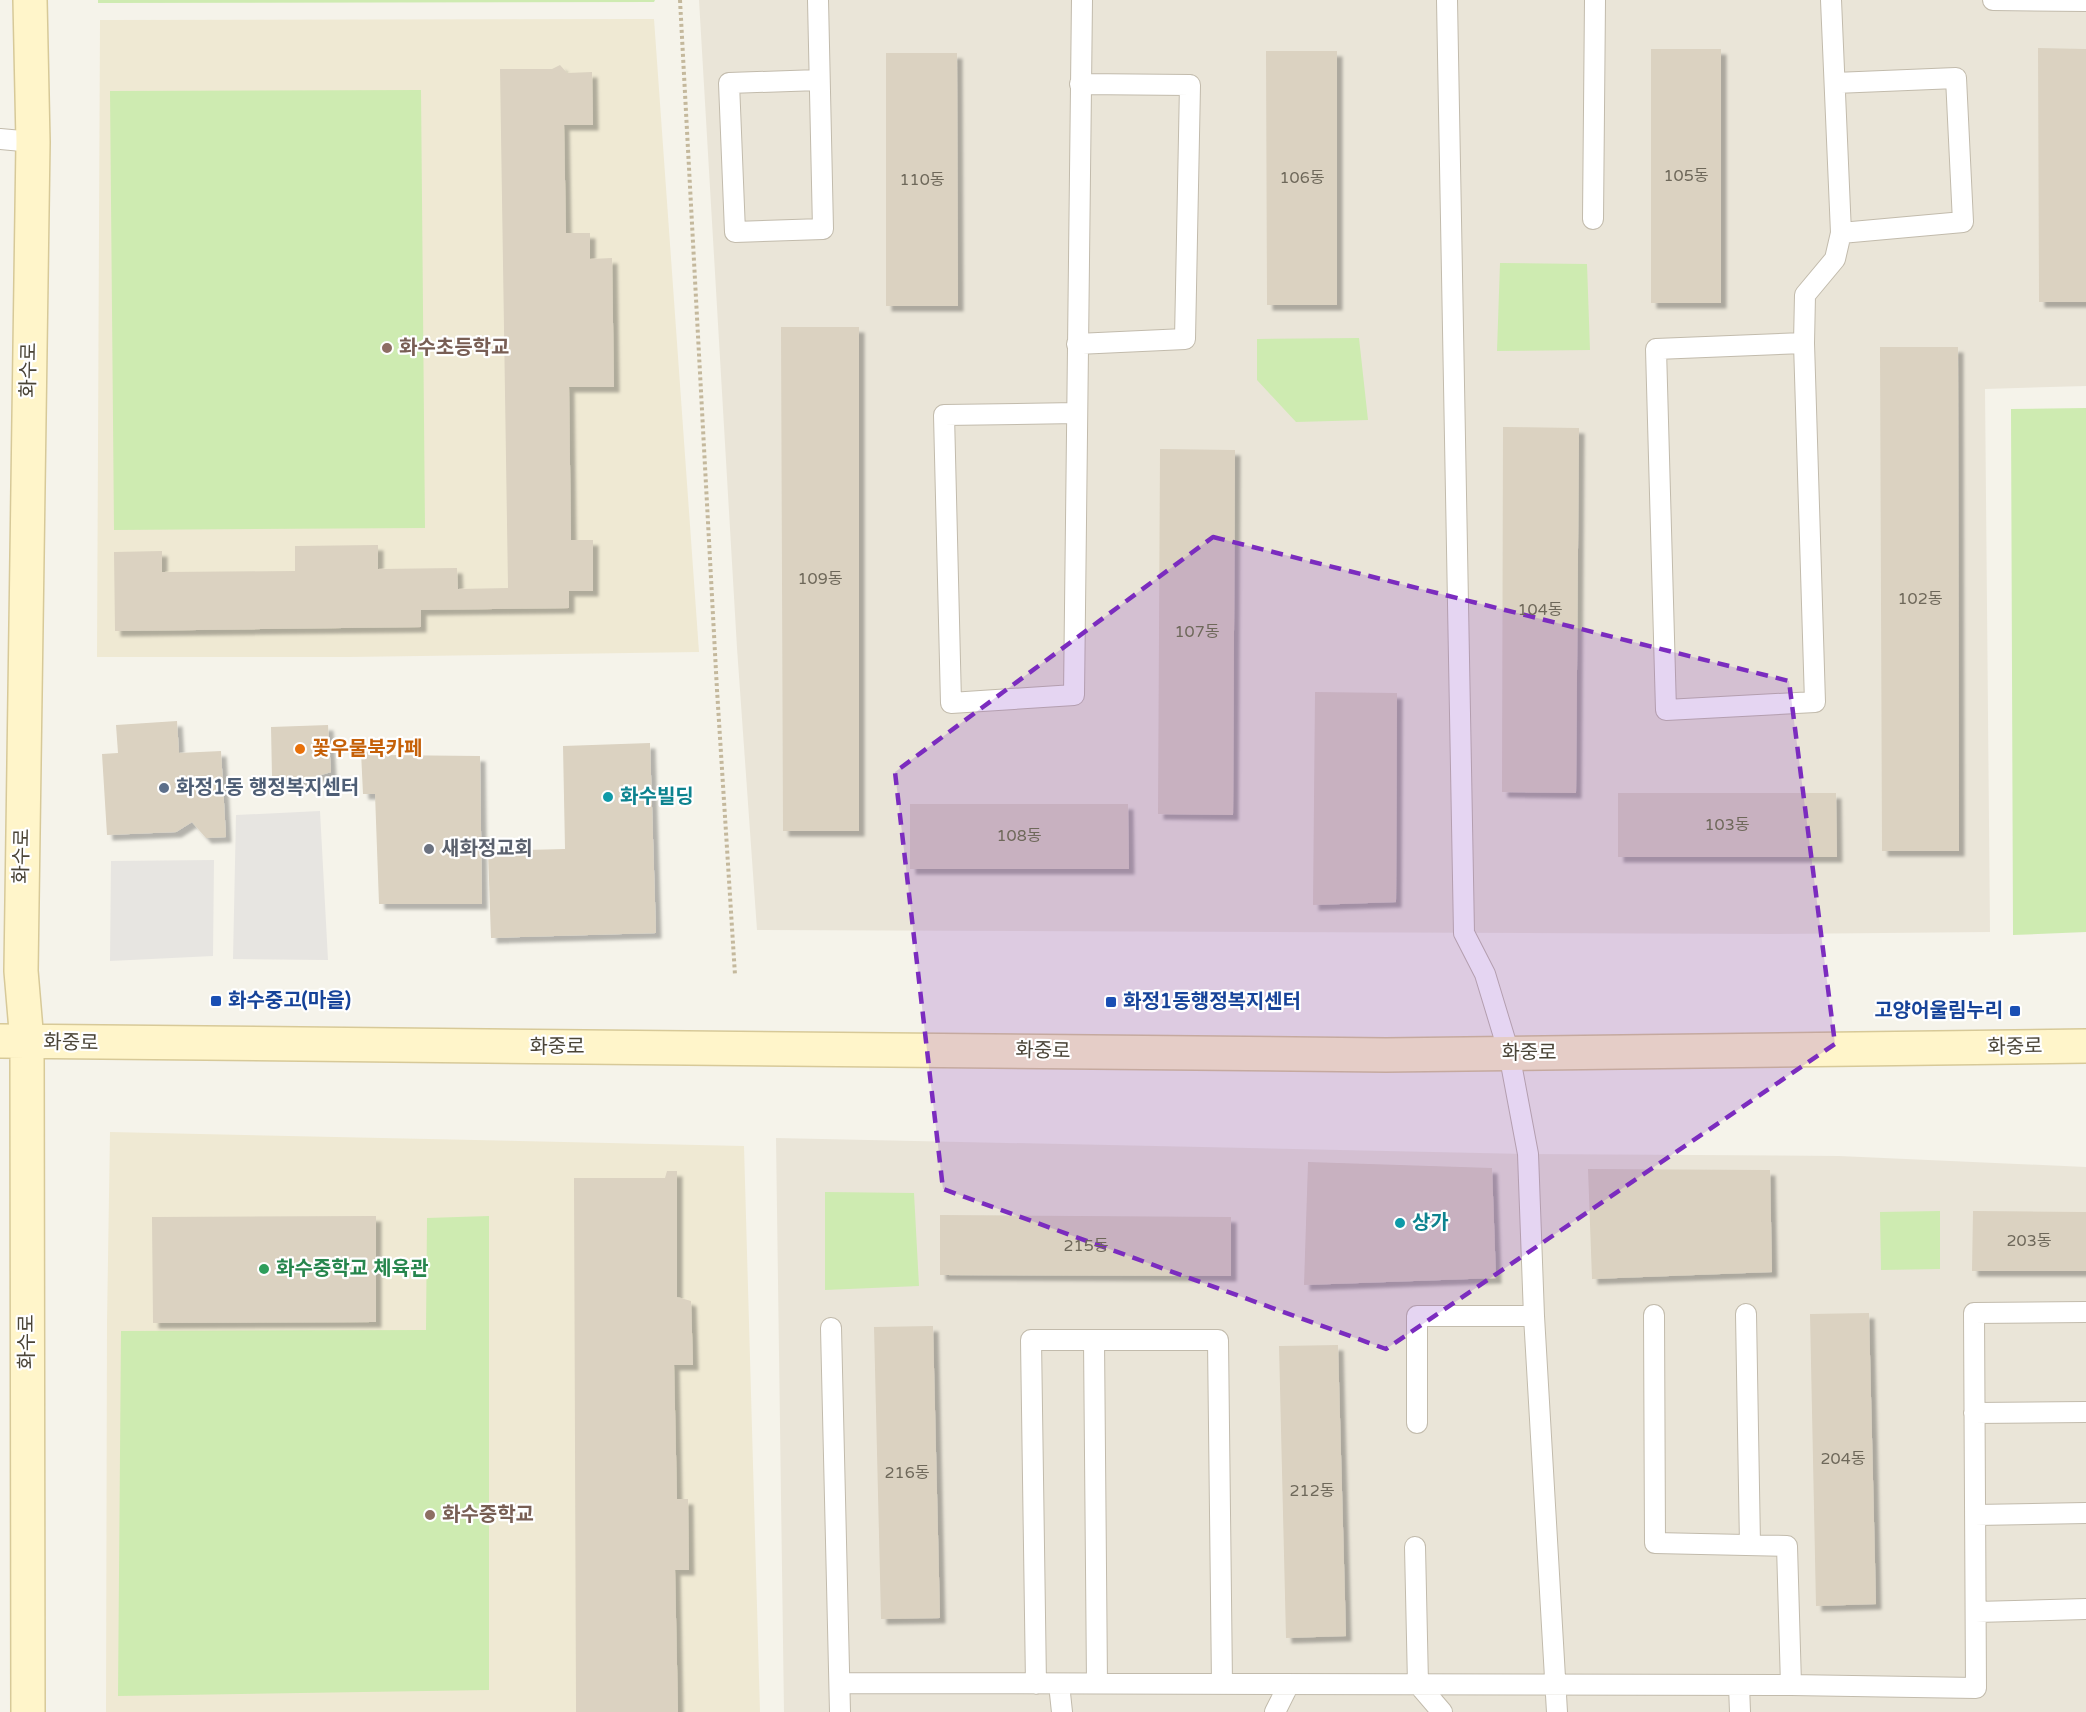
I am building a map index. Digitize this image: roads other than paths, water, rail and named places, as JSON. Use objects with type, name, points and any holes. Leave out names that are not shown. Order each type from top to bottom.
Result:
[{"type":"main road","name":"화수로","points":[[28,1712],[13,1042],[21,971],[33,142],[30,0]]},
{"type":"main road","name":"화중로","points":[[13,1042],[1386,1055],[2086,1046]]},
{"type":"lane","points":[[818,0],[823,229],[735,232],[729,83],[819,80]]},
{"type":"lane","points":[[1077,413],[944,415],[951,703],[1074,695],[1082,0]]},
{"type":"lane","points":[[1447,0],[1464,933],[1485,974],[1509,1053],[1528,1154],[1534,1316],[1557,1712]]},
{"type":"lane","points":[[1593,219],[1595,0]]},
{"type":"lane","points":[[1804,343],[1656,349],[1666,710],[1815,702],[1804,343],[1805,295],[1835,259],[1841,233],[1831,0]]},
{"type":"lane","points":[[1993,0],[2086,1]]},
{"type":"lane","points":[[1834,83],[1956,78],[1963,222],[1841,233]]},
{"type":"lane","points":[[1077,344],[1185,339],[1191,86],[1080,84]]},
{"type":"lane","points":[[0,139],[33,142]]},
{"type":"lane","points":[[840,1683],[1791,1685],[1976,1688],[1974,1312],[2086,1312]]},
{"type":"lane","points":[[1746,1314],[1750,1545]]},
{"type":"lane","points":[[1654,1315],[1655,1543],[1787,1546],[1791,1685]]},
{"type":"lane","points":[[1417,1424],[1416,1316],[1534,1316]]},
{"type":"lane","points":[[831,1328],[840,1712]]},
{"type":"lane","points":[[1036,1684],[1031,1340],[1218,1340],[1222,1684]]},
{"type":"lane","points":[[1094,1340],[1097,1683]]},
{"type":"lane","points":[[1974,1413],[2086,1412]]},
{"type":"lane","points":[[1975,1515],[2086,1513]]},
{"type":"lane","points":[[1415,1547],[1418,1684],[1442,1712]]},
{"type":"lane","points":[[1976,1612],[2086,1609]]},
{"type":"lane","points":[[1059,1684],[1062,1712]]},
{"type":"lane","points":[[1275,1712],[1289,1684]]},
{"type":"lane","points":[[1739,1685],[1740,1712]]},
{"type":"place","name":"화수초등학교","points":[[387,348]]},
{"type":"place","name":"꽃우물북카페","points":[[300,749]]},
{"type":"place","name":"화정1동 행정복지센터","points":[[164,788]]},
{"type":"place","name":"화수빌딩","points":[[608,797]]},
{"type":"place","name":"새화정교회","points":[[429,849]]},
{"type":"place","name":"화수중고(마을)","points":[[216,1001]]},
{"type":"place","name":"화정1동행정복지센터","points":[[1111,1002]]},
{"type":"place","name":"고양어울림누리","points":[[2015,1011]]},
{"type":"place","name":"상가","points":[[1400,1223]]},
{"type":"place","name":"화수중학교 체육관","points":[[264,1269]]},
{"type":"place","name":"화수중학교","points":[[430,1515]]}]
